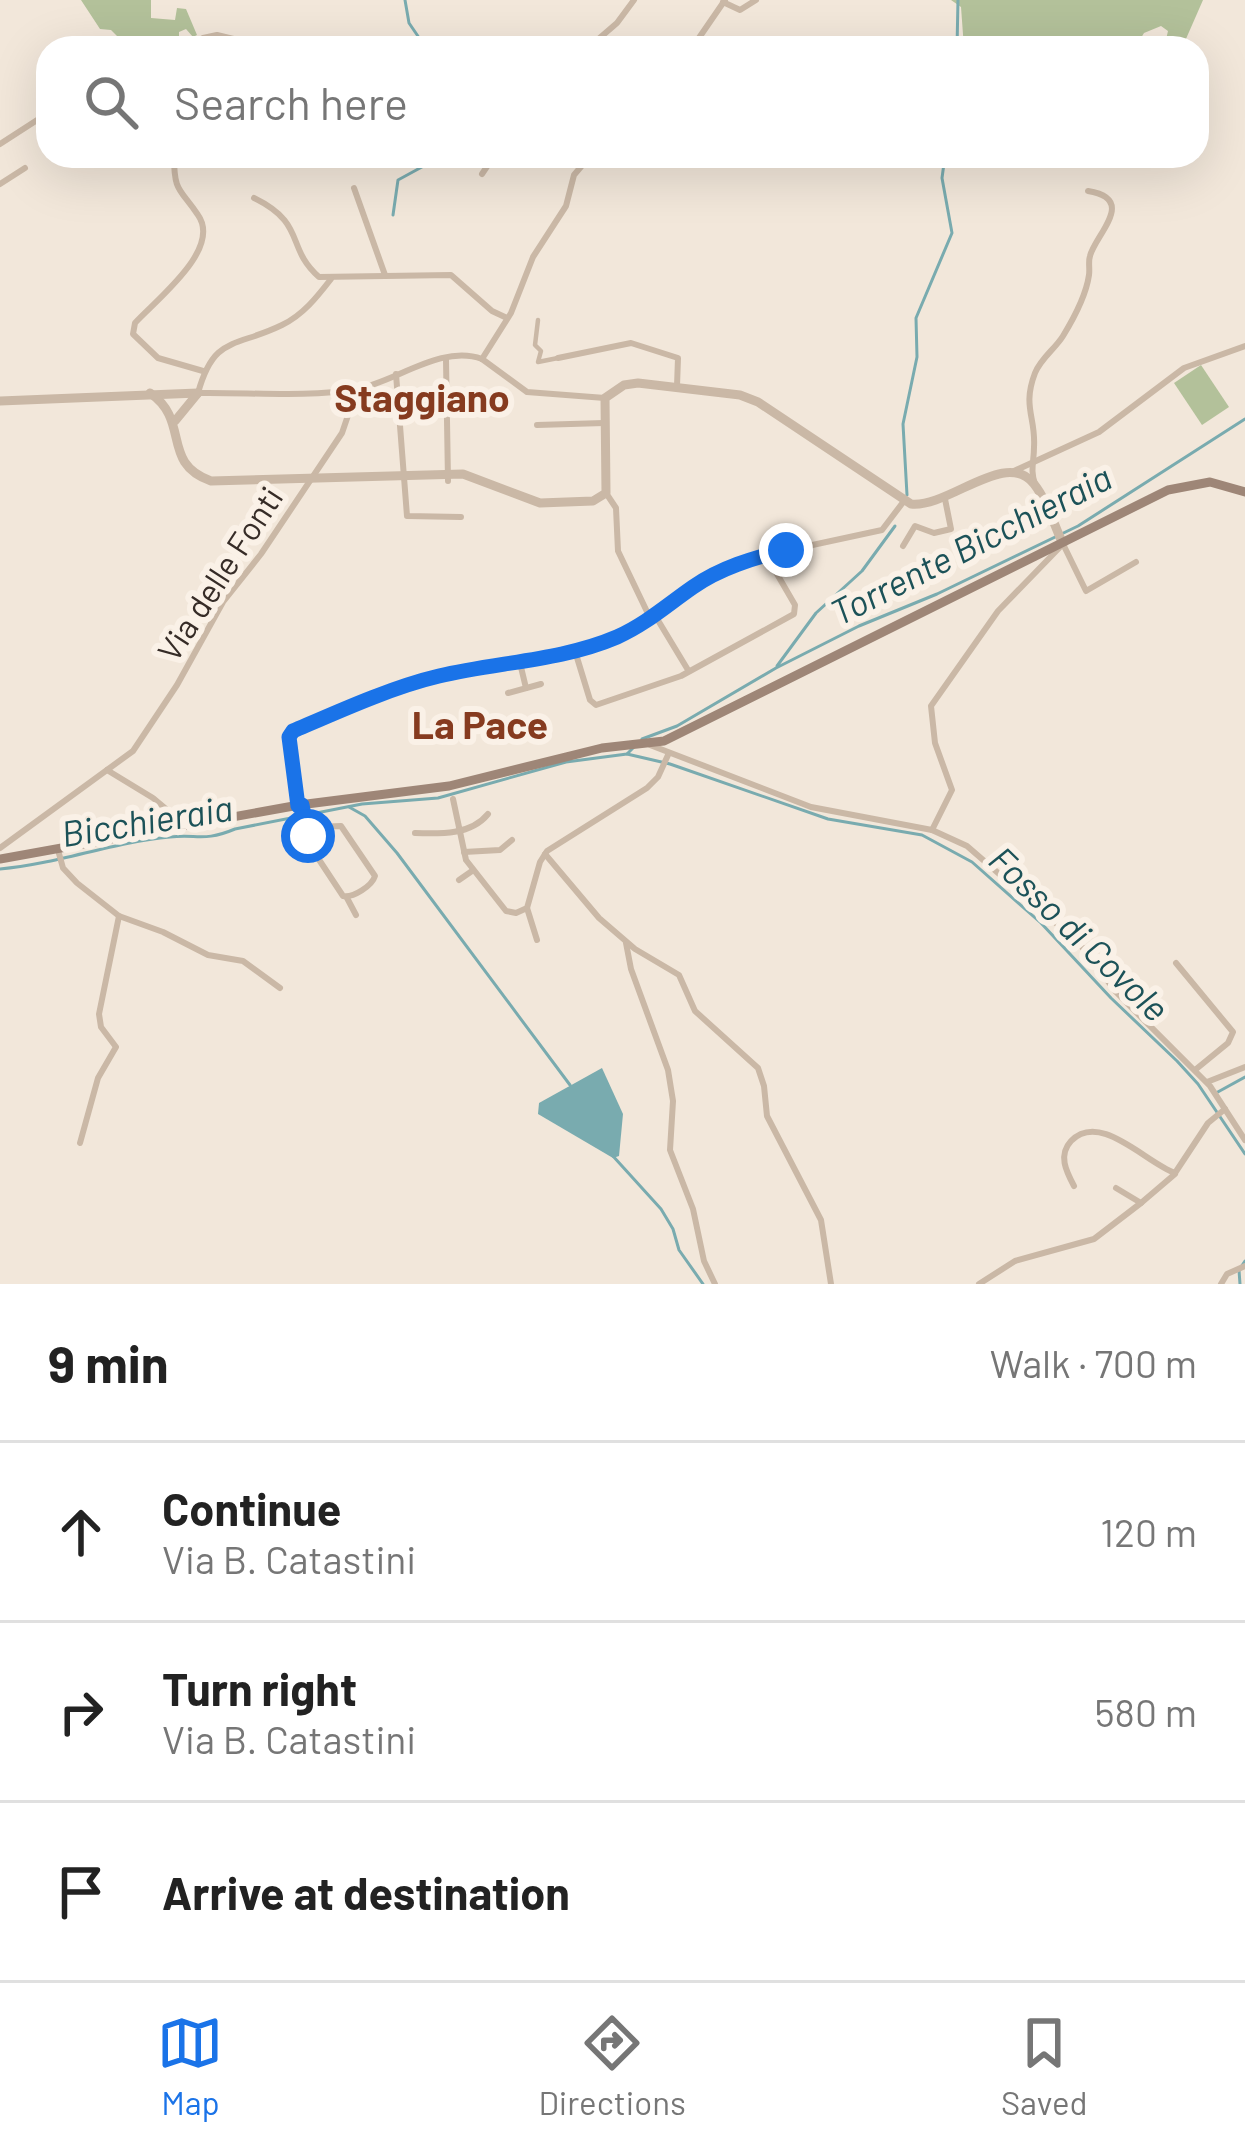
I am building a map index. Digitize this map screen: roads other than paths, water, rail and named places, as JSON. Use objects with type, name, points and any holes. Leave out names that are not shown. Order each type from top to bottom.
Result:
[{"type":"main road","points":[[0,859],[59,853],[185,827],[452,792],[630,744],[664,741],[1060,538],[1184,484],[1210,482],[1245,492]]},
{"type":"street","points":[[602,36],[634,0]]},
{"type":"street","points":[[700,36],[724,1],[740,10],[756,0]]},
{"type":"street","points":[[0,144],[36,121]]},
{"type":"street","points":[[0,184],[25,168]]},
{"type":"street","points":[[175,168],[177,189],[201,220],[204,242],[193,261],[135,322],[133,334],[158,358],[203,371]]},
{"type":"street","points":[[482,174],[486,168]]},
{"type":"street","points":[[482,359],[507,318],[532,257],[566,206],[578,168]]},
{"type":"street","points":[[354,188],[385,275]]},
{"type":"street","points":[[1088,191],[1108,201],[1111,222],[1090,254],[1083,297],[1034,376],[1027,407],[1035,451],[1030,464],[1035,484],[1087,591],[1136,562]]},
{"type":"street","points":[[254,198],[285,216],[307,265],[319,277],[451,275],[507,318]]},
{"type":"street","points":[[176,414],[198,393],[203,371],[226,346],[292,319],[331,279]]},
{"type":"street","points":[[538,320],[535,345],[542,351],[538,362],[631,343],[679,358],[677,388]]},
{"type":"street","points":[[0,400],[357,389],[396,374],[472,356],[527,392],[605,398],[630,383],[740,395],[758,402],[904,501],[919,505],[945,499],[1099,432],[1184,368],[1245,346]]},
{"type":"street","points":[[446,360],[448,477]]},
{"type":"street","points":[[396,374],[407,516],[461,517]]},
{"type":"street","name":"Via delle Fonti","points":[[0,848],[134,751],[223,602],[342,433],[357,389]]},
{"type":"street","points":[[150,393],[176,414]]},
{"type":"street","points":[[176,393],[175,438],[181,456],[200,477],[222,482],[478,476],[540,502],[593,501],[606,494]]},
{"type":"street","points":[[605,398],[606,494],[616,508],[618,551],[653,619],[688,670]]},
{"type":"street","points":[[538,425],[604,423]]},
{"type":"street","points":[[1014,471],[1035,484]]},
{"type":"street","points":[[903,546],[915,526],[934,533],[951,529],[945,499]]},
{"type":"street","points":[[356,915],[308,836],[289,737],[293,731],[431,678],[574,651],[653,619],[710,577],[766,555],[882,530],[904,501]]},
{"type":"street","points":[[932,830],[952,790],[935,743],[934,698],[1060,538]]},
{"type":"street","points":[[574,651],[590,700],[596,704],[688,670],[794,614],[795,605],[766,555]]},
{"type":"street","points":[[520,663],[526,688]]},
{"type":"street","points":[[508,693],[541,684]]},
{"type":"street","points":[[646,744],[666,761],[812,807],[932,830],[976,853],[1079,943],[1116,992],[1207,1082],[1219,1114],[1245,1140]]},
{"type":"street","points":[[537,940],[527,908],[545,854],[646,788],[666,761]]},
{"type":"street","points":[[104,770],[153,798],[182,819],[185,827]]},
{"type":"street","points":[[452,792],[472,871],[506,911],[527,908]]},
{"type":"street","points":[[415,832],[460,830],[479,825],[488,814]]},
{"type":"street","points":[[308,836],[316,827],[338,824],[375,876],[346,898]]},
{"type":"street","points":[[464,852],[500,850],[512,840]]},
{"type":"street","points":[[59,853],[76,884],[118,916],[208,955],[243,961],[280,988]]},
{"type":"street","points":[[545,854],[599,918],[626,942],[679,975],[695,1011],[758,1068],[767,1116],[821,1220],[830,1284]]},
{"type":"street","points":[[459,880],[472,871]]},
{"type":"street","points":[[80,1143],[98,1078],[116,1047],[101,1027],[99,1014],[118,916]]},
{"type":"street","points":[[626,942],[668,1070],[673,1101],[670,1150],[715,1284]]},
{"type":"street","points":[[1176,963],[1233,1032],[1228,1043],[1195,1070]]},
{"type":"street","points":[[1207,1082],[1245,1067]]},
{"type":"street","points":[[979,1284],[1015,1261],[1094,1239],[1175,1174],[1219,1114]]},
{"type":"street","points":[[1074,1186],[1065,1150],[1086,1131],[1112,1133],[1145,1159],[1175,1174]]},
{"type":"street","points":[[1116,1188],[1141,1203]]},
{"type":"street","points":[[1221,1284],[1227,1274],[1245,1266]]},
{"type":"water","points":[[602,1068],[623,1114],[619,1156],[613,1158],[538,1114],[539,1103]]},
{"type":"waterway","points":[[405,0],[409,23],[418,36]]},
{"type":"waterway","points":[[957,36],[958,0]]},
{"type":"waterway","points":[[393,215],[398,180],[420,168]]},
{"type":"waterway","points":[[907,495],[903,424],[917,357],[916,318],[952,233],[943,168]]},
{"type":"waterway","name":"Torrente Bicchieraia","points":[[642,739],[677,726],[859,626],[1078,526],[1245,419]]},
{"type":"waterway","points":[[777,666],[816,613],[862,571],[895,526]]},
{"type":"waterway","name":"Bicchieraia","points":[[0,869],[148,840],[216,835],[362,804],[438,798],[566,762],[627,754],[635,746]]},
{"type":"waterway","name":"Fosso di Covole","points":[[627,754],[670,764],[828,819],[922,835],[972,862],[1041,923],[1177,1061],[1245,1154]]},
{"type":"waterway","points":[[349,807],[365,816],[397,853],[570,1085]]},
{"type":"waterway","points":[[1216,1093],[1245,1077]]},
{"type":"waterway","points":[[612,1155],[661,1209],[679,1250],[703,1284]]},
{"type":"waterway","points":[[1240,1284],[1239,1270],[1245,1261]]},
{"type":"district","name":"Staggiano","points":[[422,398]]},
{"type":"district","name":"La Pace","points":[[480,725]]}]
